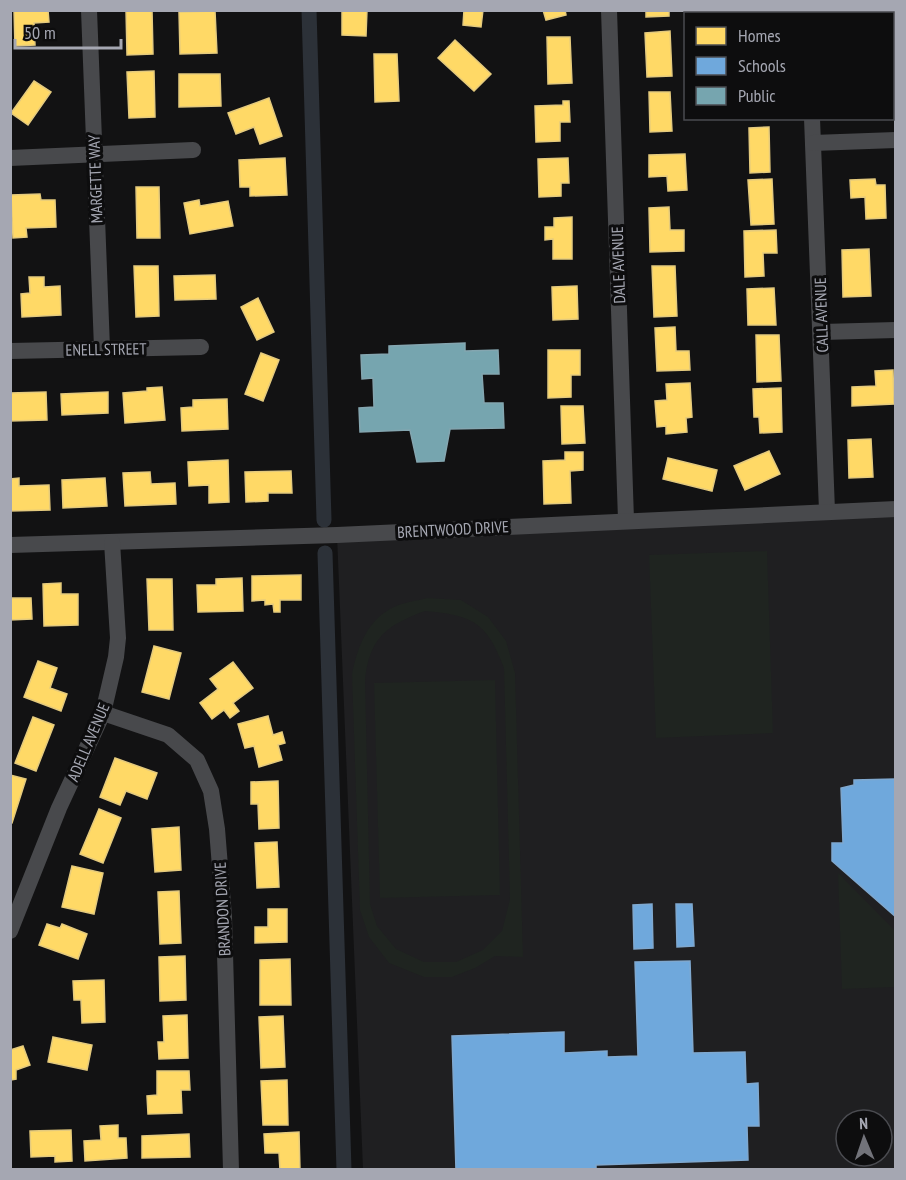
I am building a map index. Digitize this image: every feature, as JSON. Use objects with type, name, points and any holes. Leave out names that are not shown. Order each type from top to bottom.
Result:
[{"type":"street","name":"MARGETTE WAY","points":[[89,10],[102,348]]},
{"type":"street","name":"DALE AVENUE","points":[[609,10],[626,520]]},
{"type":"street","name":"CALL AVENUE","points":[[812,120],[822,332],[827,512]]},
{"type":"street","points":[[813,143],[896,140]]},
{"type":"street","points":[[10,158],[193,150]]},
{"type":"street","points":[[822,332],[896,330]]},
{"type":"street","name":"ENELL STREET","points":[[10,351],[201,347]]},
{"type":"street","name":"BRENTWOOD DRIVE","points":[[10,545],[337,535],[896,509]]},
{"type":"street","name":"ADELL AVENUE","points":[[10,932],[59,808],[103,713],[118,638],[112,542]]},
{"type":"street","name":"BRANDON DRIVE","points":[[103,713],[168,735],[197,759],[211,791],[217,829],[224,917],[231,1170]]},
{"type":"shaded area","points":[[895,509],[895,1169],[363,1169],[337,535]]},
{"type":"shaded area","points":[[767,551],[773,733],[656,738],[649,555]]},
{"type":"shaded area","points":[[427,598],[461,600],[488,617],[506,641],[515,673],[523,957],[495,956],[475,968],[452,977],[424,977],[389,963],[369,937],[360,910],[352,674],[365,635],[377,619],[398,605]],"holes":[[[425,611],[455,615],[476,624],[491,640],[504,668],[510,899],[502,931],[483,950],[456,962],[424,962],[396,949],[377,926],[370,904],[365,679],[367,665],[376,643],[391,628]]]},
{"type":"shaded area","points":[[495,680],[500,895],[380,898],[374,683]]},
{"type":"shaded area","points":[[838,873],[895,931],[895,987],[842,989]]},
{"type":"building: Homes","points":[[14,10],[48,10],[49,22],[34,23],[35,45],[15,46]]},
{"type":"building: Homes","points":[[126,10],[152,10],[153,54],[127,55]]},
{"type":"building: Homes","points":[[342,10],[367,10],[366,36],[342,35]]},
{"type":"building: Homes","points":[[464,10],[483,10],[481,27],[463,25]]},
{"type":"building: Homes","points":[[543,10],[565,10],[566,15],[546,20]]},
{"type":"building: Homes","points":[[646,10],[669,10],[669,16],[646,17]]},
{"type":"building: Homes","points":[[215,11],[217,53],[180,54],[179,12]]},
{"type":"building: Homes","points":[[670,31],[672,76],[647,77],[645,33]]},
{"type":"building: Homes","points":[[547,37],[570,37],[572,83],[548,84]]},
{"type":"building: Homes","points":[[455,40],[491,74],[474,91],[438,58]]},
{"type":"building: Homes","points":[[374,54],[397,54],[399,101],[375,102]]},
{"type":"building: Homes","points":[[154,71],[155,117],[129,118],[127,72]]},
{"type":"building: Homes","points":[[179,74],[220,74],[221,106],[179,107]]},
{"type":"building: Homes","points":[[34,81],[51,92],[28,125],[11,113]]},
{"type":"building: Homes","points":[[649,92],[670,92],[672,131],[650,132]]},
{"type":"building: Homes","points":[[269,98],[282,136],[260,144],[254,127],[236,134],[228,113]]},
{"type":"building: Homes","points":[[563,101],[569,101],[570,122],[560,122],[560,141],[536,142],[535,106],[563,105]]},
{"type":"building: Homes","points":[[769,127],[770,172],[750,173],[749,128]]},
{"type":"building: Homes","points":[[685,154],[687,190],[668,191],[667,176],[649,177],[649,155]]},
{"type":"building: Homes","points":[[285,158],[287,195],[250,196],[250,187],[240,187],[239,160]]},
{"type":"building: Homes","points":[[568,158],[569,183],[561,183],[561,196],[539,197],[538,159]]},
{"type":"building: Homes","points":[[772,179],[774,224],[751,225],[748,180]]},
{"type":"building: Homes","points":[[875,179],[876,185],[885,185],[886,218],[866,219],[865,197],[851,198],[850,180]]},
{"type":"building: Homes","points":[[136,187],[159,187],[160,238],[137,238]]},
{"type":"building: Homes","points":[[40,194],[41,200],[55,200],[56,227],[26,228],[27,237],[13,238],[11,195]]},
{"type":"building: Homes","points":[[199,200],[200,206],[228,201],[233,226],[190,234],[184,203]]},
{"type":"building: Homes","points":[[669,207],[670,230],[684,230],[684,251],[650,252],[649,208]]},
{"type":"building: Homes","points":[[572,217],[572,259],[553,259],[553,239],[545,240],[545,227],[554,227],[554,218]]},
{"type":"building: Homes","points":[[776,230],[777,253],[763,253],[764,276],[745,277],[744,231]]},
{"type":"building: Homes","points":[[869,249],[871,296],[843,297],[842,250]]},
{"type":"building: Homes","points":[[134,266],[158,266],[159,316],[136,317]]},
{"type":"building: Homes","points":[[652,266],[675,266],[677,316],[654,317]]},
{"type":"building: Homes","points":[[215,275],[216,299],[175,300],[174,276]]},
{"type":"building: Homes","points":[[29,277],[44,277],[44,287],[60,286],[61,315],[22,317],[21,294],[30,293]]},
{"type":"building: Homes","points":[[577,286],[578,319],[553,320],[552,287]]},
{"type":"building: Homes","points":[[774,288],[776,325],[748,325],[747,289]]},
{"type":"building: Homes","points":[[258,298],[274,332],[257,340],[241,307]]},
{"type":"building: Homes","points":[[675,327],[676,351],[689,351],[690,370],[657,371],[655,328]]},
{"type":"building: Homes","points":[[756,335],[779,335],[781,381],[757,382]]},
{"type":"building: Homes","points":[[548,350],[580,350],[580,375],[571,375],[571,397],[548,398]]},
{"type":"building: Homes","points":[[261,353],[279,360],[263,401],[245,394]]},
{"type":"building: Homes","points":[[893,370],[894,404],[852,406],[852,387],[876,386],[875,371]]},
{"type":"building: Homes","points":[[690,383],[692,417],[686,418],[687,432],[666,434],[666,426],[657,427],[655,401],[667,400],[666,384]]},
{"type":"building: Homes","points":[[162,387],[165,420],[125,423],[123,393]]},
{"type":"building: Homes","points":[[781,388],[782,432],[760,433],[759,417],[754,417],[753,389]]},
{"type":"building: Homes","points":[[46,392],[47,420],[10,421],[10,393]]},
{"type":"building: Homes","points":[[108,392],[108,413],[62,415],[61,394]]},
{"type":"building: Homes","points":[[227,399],[228,429],[182,431],[181,408],[193,407],[193,400]]},
{"type":"building: Homes","points":[[561,406],[583,406],[585,443],[562,444]]},
{"type":"building: Homes","points":[[871,439],[873,477],[849,478],[848,440]]},
{"type":"building: Homes","points":[[769,451],[780,474],[745,490],[734,466]]},
{"type":"building: Homes","points":[[565,452],[583,452],[583,470],[570,471],[571,503],[544,504],[543,461],[565,460]]},
{"type":"building: Homes","points":[[668,458],[717,470],[712,491],[663,479]]},
{"type":"building: Homes","points":[[228,460],[229,502],[209,503],[209,485],[189,486],[188,462]]},
{"type":"building: Homes","points":[[291,471],[292,493],[268,493],[268,501],[246,502],[245,472]]},
{"type":"building: Homes","points":[[150,472],[151,484],[175,483],[176,504],[125,506],[123,473]]},
{"type":"building: Homes","points":[[19,478],[19,486],[49,485],[50,510],[10,511],[10,479]]},
{"type":"building: Homes","points":[[105,478],[107,506],[63,508],[62,480]]},
{"type":"building: Homes","points":[[301,575],[301,600],[280,600],[280,612],[274,612],[273,604],[265,605],[265,600],[252,601],[252,576]]},
{"type":"building: Homes","points":[[242,578],[243,611],[198,612],[197,585],[216,585],[216,579]]},
{"type":"building: Homes","points":[[147,579],[172,579],[173,630],[149,630]]},
{"type":"building: Homes","points":[[61,583],[61,594],[78,594],[78,625],[44,626],[43,584]]},
{"type":"building: Homes","points":[[10,598],[31,598],[32,619],[10,620]]},
{"type":"building: Homes","points":[[154,646],[181,653],[169,699],[142,692]]},
{"type":"building: Homes","points":[[38,661],[57,668],[50,688],[67,694],[61,711],[24,697]]},
{"type":"building: Homes","points":[[233,662],[253,688],[233,703],[239,711],[230,718],[224,710],[212,719],[200,703],[218,689],[210,679]]},
{"type":"building: Homes","points":[[268,716],[273,735],[282,732],[285,743],[278,745],[282,760],[259,767],[254,746],[245,748],[238,724]]},
{"type":"building: Homes","points":[[33,717],[54,725],[36,771],[15,763]]},
{"type":"building: Homes","points":[[115,758],[157,773],[147,799],[126,791],[120,805],[100,797]]},
{"type":"building: Homes","points":[[10,775],[26,779],[12,823],[10,823]]},
{"type":"building: Homes","points":[[278,781],[279,828],[259,829],[258,804],[251,804],[251,782]]},
{"type":"building: Homes","points":[[99,809],[121,818],[103,863],[80,854]]},
{"type":"building: Homes","points":[[179,827],[181,870],[155,872],[152,829]]},
{"type":"building: Homes","points":[[277,842],[279,887],[257,888],[255,843]]},
{"type":"building: Homes","points":[[72,866],[103,873],[94,914],[62,907]]},
{"type":"building: Homes","points":[[179,891],[181,943],[160,944],[158,892]]},
{"type":"building: Homes","points":[[268,909],[287,909],[287,942],[255,943],[255,927],[268,927]]},
{"type":"building: Homes","points":[[47,924],[60,928],[62,924],[87,934],[78,959],[39,945]]},
{"type":"building: Homes","points":[[185,956],[186,1000],[160,1001],[159,957]]},
{"type":"building: Homes","points":[[290,959],[291,1005],[260,1005],[260,960]]},
{"type":"building: Homes","points":[[104,980],[105,1022],[82,1023],[81,1000],[74,1000],[73,981]]},
{"type":"building: Homes","points":[[187,1015],[188,1058],[159,1059],[158,1042],[164,1042],[163,1016]]},
{"type":"building: Homes","points":[[283,1016],[285,1067],[261,1068],[259,1017]]},
{"type":"building: Homes","points":[[53,1037],[92,1045],[87,1070],[48,1062]]},
{"type":"building: Homes","points":[[23,1046],[30,1065],[16,1070],[16,1079],[10,1080],[10,1050]]},
{"type":"building: Homes","points":[[157,1071],[189,1071],[190,1090],[181,1090],[182,1113],[148,1114],[147,1096],[157,1095]]},
{"type":"building: Homes","points":[[287,1080],[288,1125],[263,1125],[261,1081]]},
{"type":"building: Homes","points":[[118,1125],[118,1138],[126,1138],[127,1158],[85,1161],[84,1141],[101,1140],[100,1126]]},
{"type":"building: Homes","points":[[71,1130],[72,1161],[55,1162],[55,1156],[31,1157],[30,1131]]},
{"type":"building: Homes","points":[[299,1132],[300,1170],[280,1170],[279,1153],[265,1153],[264,1134]]},
{"type":"building: Homes","points":[[189,1134],[190,1157],[142,1158],[142,1136]]},
{"type":"building: Schools","points":[[895,779],[896,917],[832,861],[832,843],[843,843],[841,788],[854,785],[854,780]]},
{"type":"building: Schools","points":[[652,904],[653,948],[634,949],[633,905]]},
{"type":"building: Schools","points":[[676,904],[692,904],[694,946],[677,947]]},
{"type":"building: Schools","points":[[690,961],[693,1053],[745,1052],[746,1084],[758,1083],[759,1126],[747,1126],[748,1160],[596,1165],[596,1170],[456,1170],[452,1036],[564,1032],[564,1053],[607,1051],[607,1057],[638,1056],[635,962]]},
{"type":"building: Public","points":[[465,343],[465,351],[498,350],[499,374],[482,374],[484,403],[503,403],[504,428],[450,429],[444,461],[417,462],[410,430],[360,432],[359,408],[374,407],[373,378],[362,379],[361,355],[389,354],[389,346]]},
{"type":"waterway","points":[[309,10],[324,520]]},
{"type":"waterway","points":[[325,553],[344,1170]]}]
